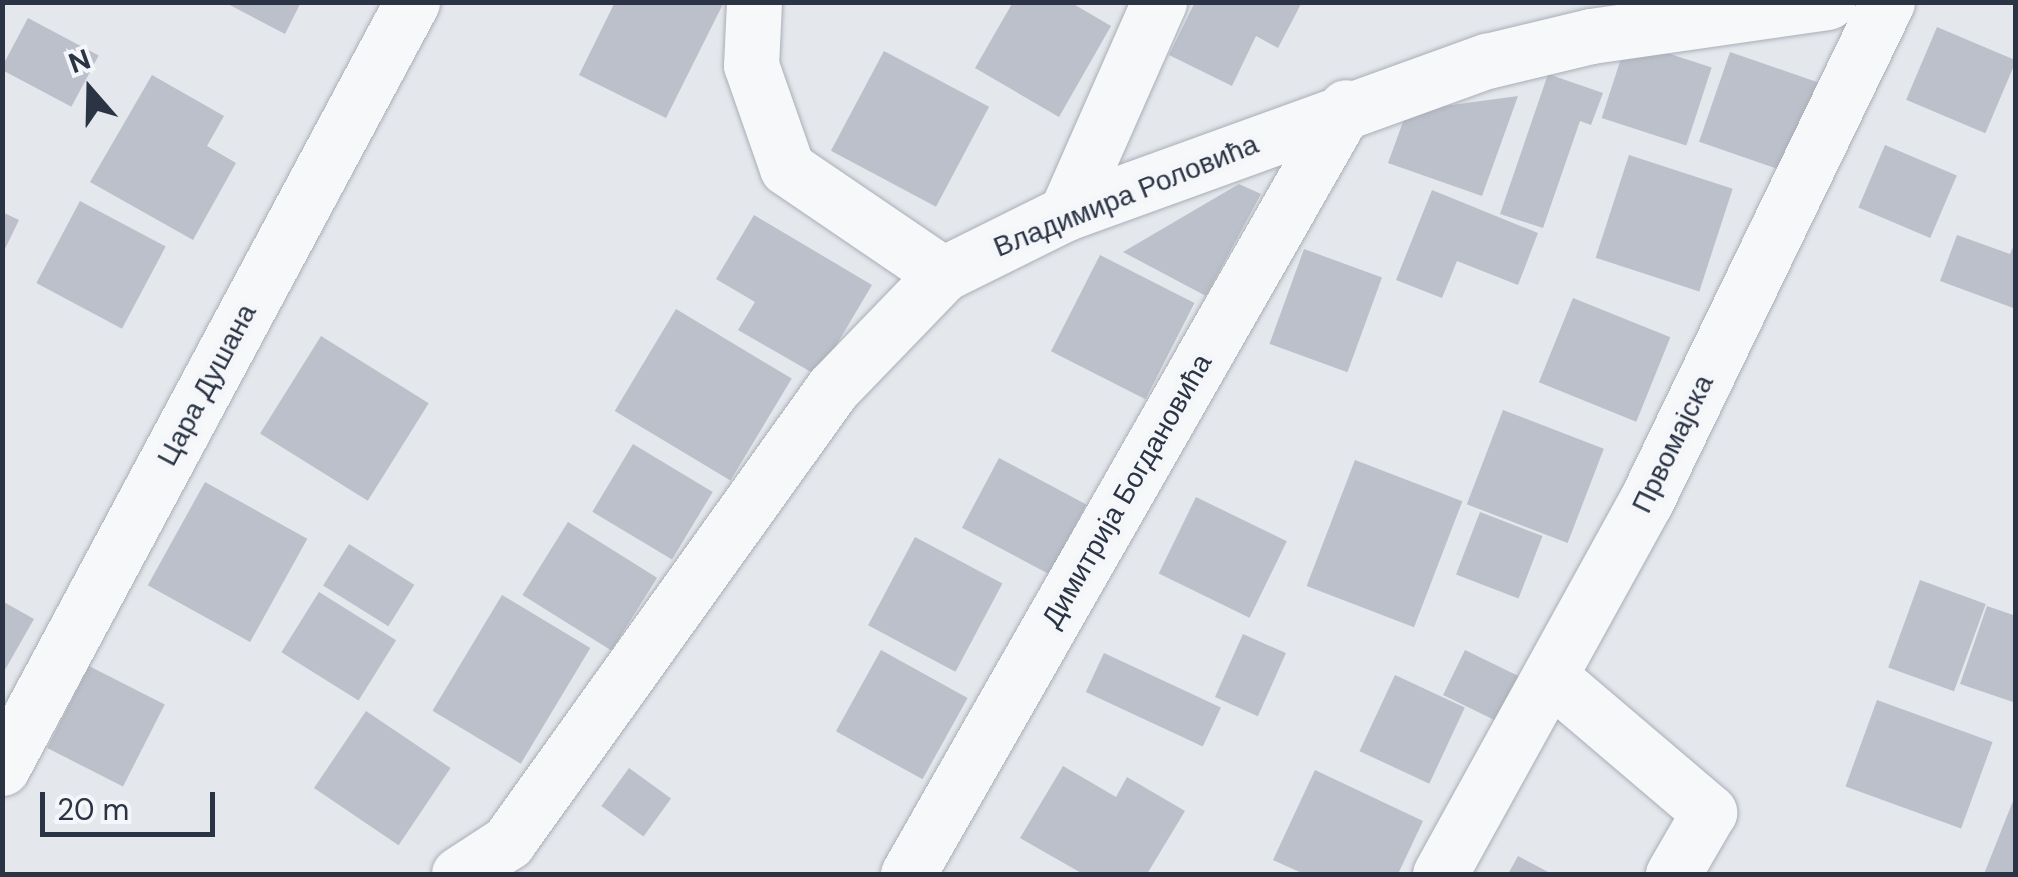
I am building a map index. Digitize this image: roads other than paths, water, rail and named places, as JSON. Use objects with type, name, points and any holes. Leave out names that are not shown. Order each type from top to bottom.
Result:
[{"type":"street","name":"Цара Душана","points":[[2,768],[412,2]]},
{"type":"street","points":[[754,2],[752,65],[787,168],[943,274]]},
{"type":"street","points":[[1066,214],[1160,2]]},
{"type":"street","name":"Владимира Роловића","points":[[463,874],[508,842],[833,388],[943,274],[1066,214],[1346,108],[1599,19],[1828,2]]},
{"type":"street","name":"Првомајска","points":[[1440,874],[1554,680],[1888,2]]},
{"type":"street","name":"Димитрија Богдановића","points":[[908,874],[1346,108]]},
{"type":"street","points":[[1554,680],[1709,812],[1673,874]]}]
